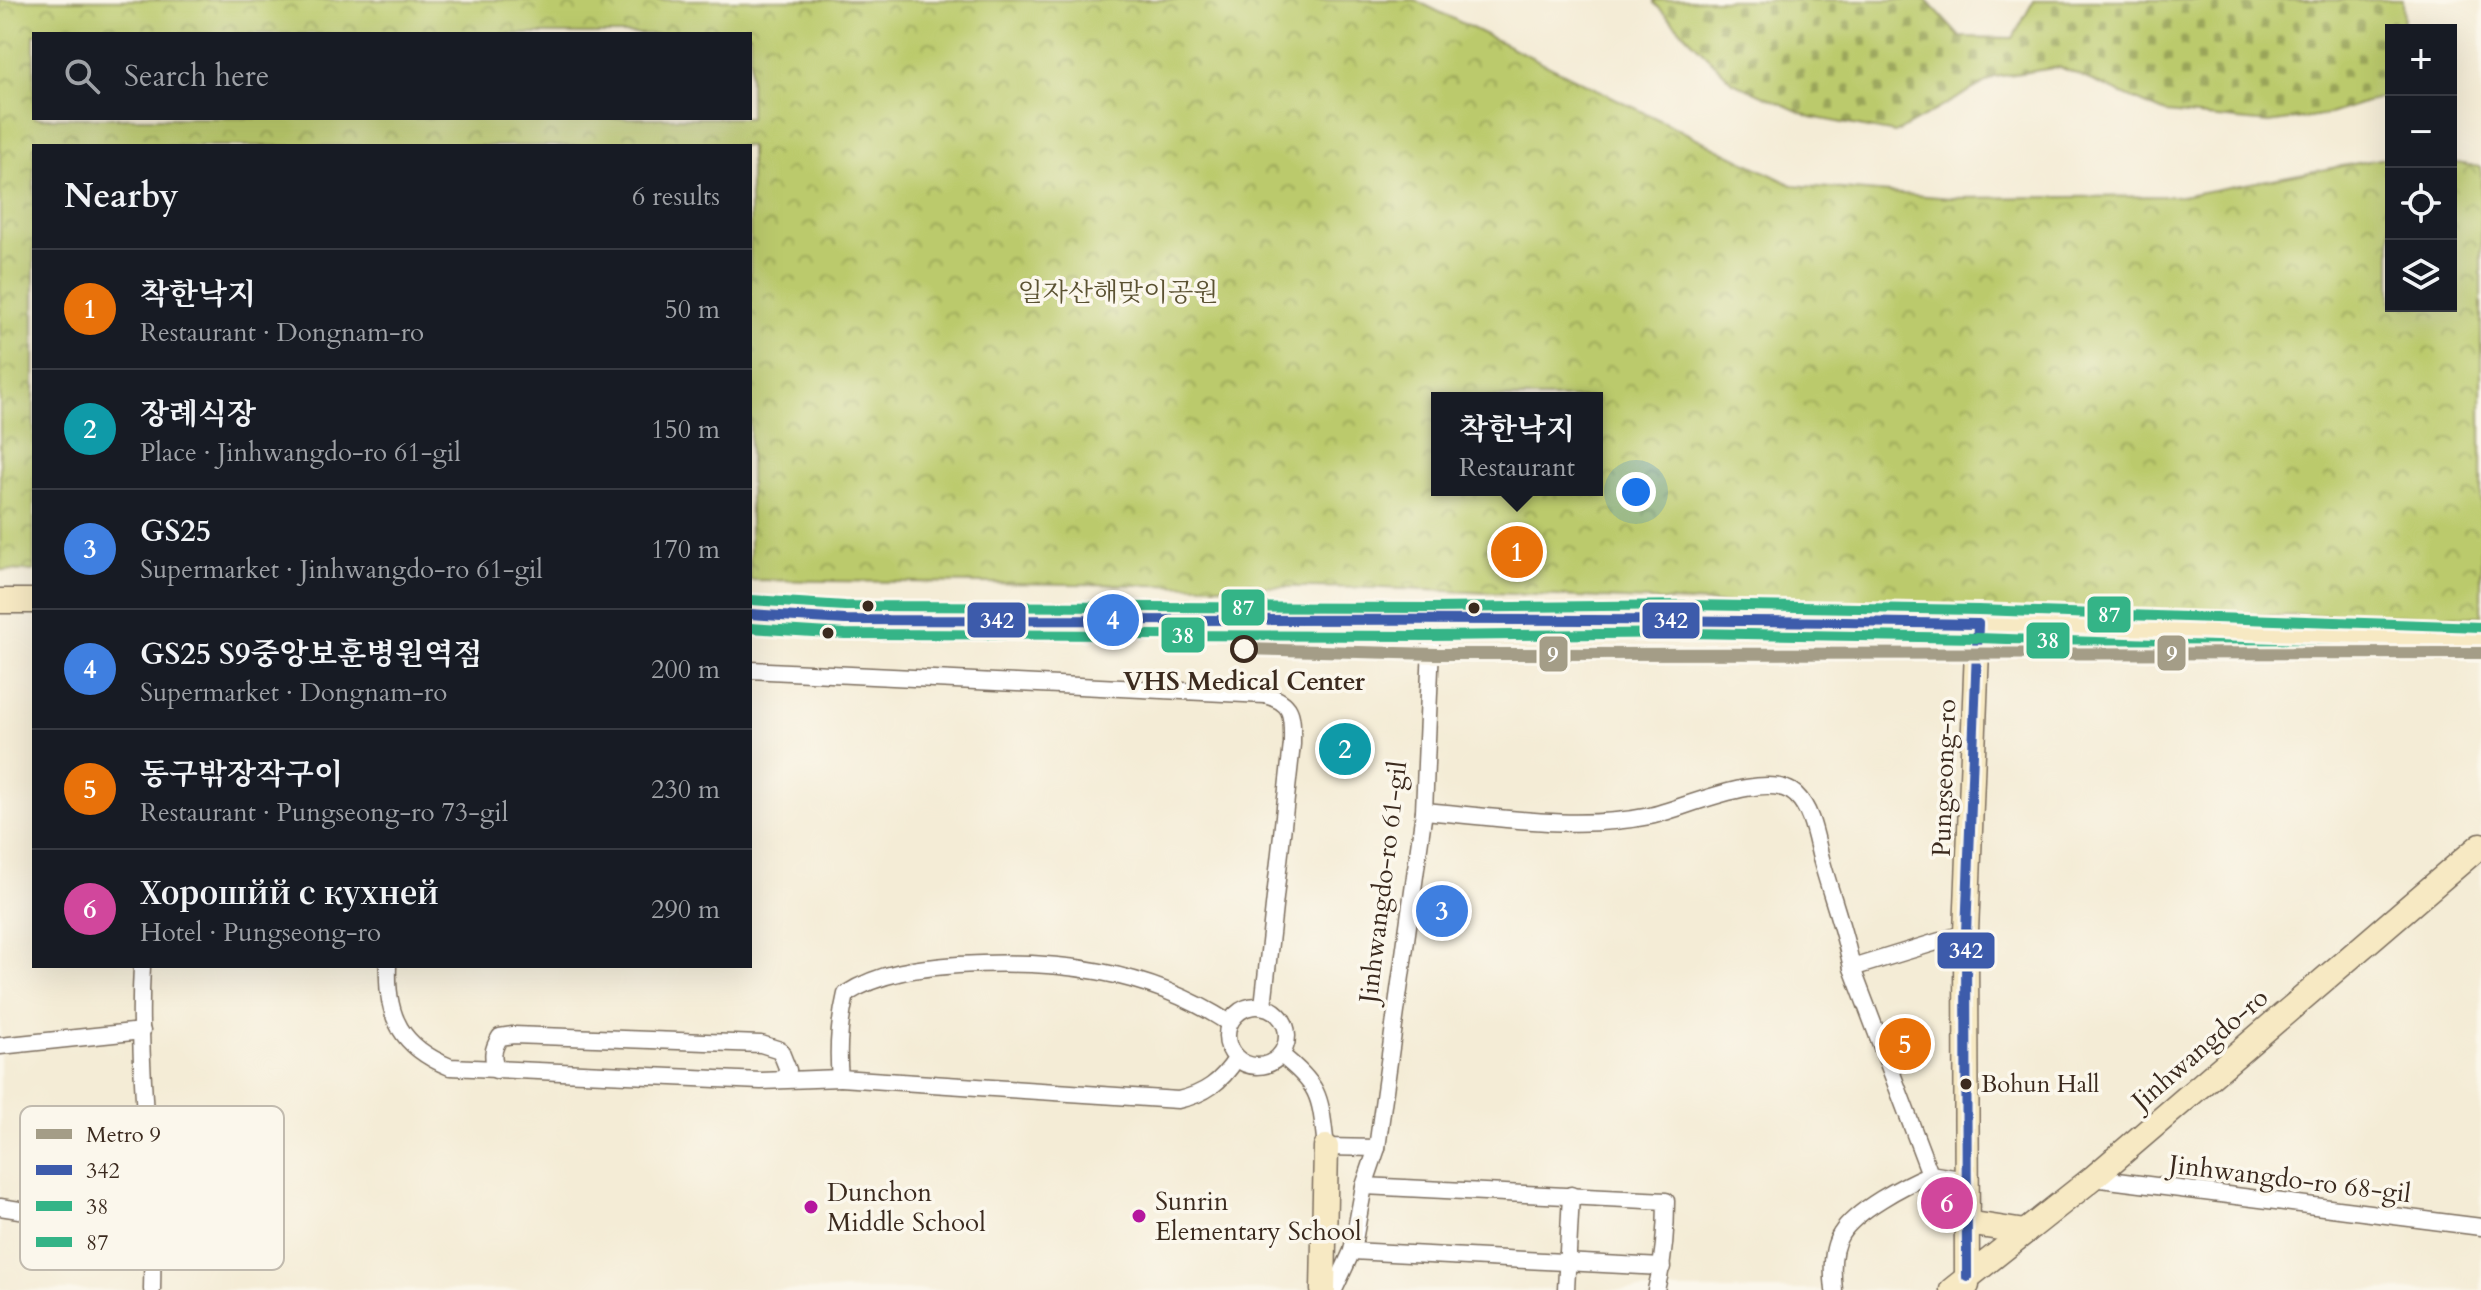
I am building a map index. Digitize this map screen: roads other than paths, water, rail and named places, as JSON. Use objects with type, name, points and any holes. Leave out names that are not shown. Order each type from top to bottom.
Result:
[{"type":"main road","points":[[0,601],[32,601]]},
{"type":"main road","points":[[752,614],[861,620],[1432,622],[1689,619],[1978,624],[2481,641]]},
{"type":"main road","name":"Pungseong-ro","points":[[1962,1286],[1967,1223],[1966,933],[1978,624]]},
{"type":"main road","name":"Jinhwangdo-ro","points":[[1962,1286],[2093,1178],[2481,845]]},
{"type":"main road","points":[[1323,1290],[1326,1147]]},
{"type":"main road","points":[[1967,1223],[2025,1232]]},
{"type":"street","name":"Jinhwangdo-ro 61-gil","points":[[1334,1290],[1352,1251],[1364,1186],[1377,1148],[1424,811],[1432,622]]},
{"type":"street","points":[[752,670],[1265,695],[1281,699],[1290,709],[1292,744],[1263,1006]]},
{"type":"street","points":[[1424,811],[1575,823],[1649,816],[1755,787],[1774,785],[1787,788],[1797,795],[1811,820],[1852,968],[1930,1174]]},
{"type":"street","points":[[1852,968],[1966,933]]},
{"type":"street","points":[[840,1078],[837,1049],[846,994],[858,986],[892,974],[923,967],[1002,962],[1057,965],[1100,972],[1144,982],[1195,1001],[1229,1023]]},
{"type":"street","points":[[142,968],[146,1106]]},
{"type":"street","points":[[388,968],[387,995],[395,1022],[410,1044],[428,1058],[450,1067],[761,1081],[840,1078],[1178,1100],[1211,1088],[1226,1075],[1236,1059]]},
{"type":"street","points":[[1263,1006],[1281,1017],[1286,1026],[1286,1047],[1273,1062],[1255,1067],[1236,1059],[1227,1042],[1229,1023],[1243,1009],[1263,1006]]},
{"type":"street","points":[[0,1046],[142,1031]]},
{"type":"street","points":[[496,1070],[492,1055],[494,1046],[500,1037],[513,1035],[761,1044],[780,1050],[788,1070],[782,1079]]},
{"type":"street","points":[[1281,1055],[1314,1086],[1326,1147],[1377,1148]]},
{"type":"street","points":[[1834,1290],[1833,1257],[1841,1234],[1875,1203],[1901,1186],[1930,1174],[1966,1180]]},
{"type":"street","name":"Jinhwangdo-ro 68-gil","points":[[2093,1178],[2481,1227]]},
{"type":"street","points":[[1364,1186],[1666,1201],[1666,1232],[1656,1290]]},
{"type":"street","points":[[1566,1290],[1571,1195]]},
{"type":"street","points":[[0,1207],[20,1210]]},
{"type":"street","points":[[1352,1251],[1662,1267]]},
{"type":"street","points":[[152,1270],[152,1290]]},
{"type":"metro line","name":"9","points":[[1244,649],[1436,654],[2481,653]]},
{"type":"place","name":"착한낙지","points":[[1517,552]]},
{"type":"place","name":"GS25 S9중앙보훈병원역점","points":[[1113,620]]},
{"type":"place","name":"VHS Medical Center","points":[[1244,649]]},
{"type":"place","name":"장례식장","points":[[1345,749]]},
{"type":"place","name":"GS25","points":[[1442,911]]},
{"type":"place","name":"동구밖장작구이","points":[[1905,1044]]},
{"type":"place","name":"Bohun Hall","points":[[1966,1084]]},
{"type":"place","name":"Хорошйй с кухней","points":[[1947,1203]]},
{"type":"place","name":"Dunchon Middle School","points":[[811,1207]]},
{"type":"place","name":"Sunrin Elementary School","points":[[1139,1216]]},
{"type":"park label","name":"일자산해맞이공원","points":[[1118,292]]}]
